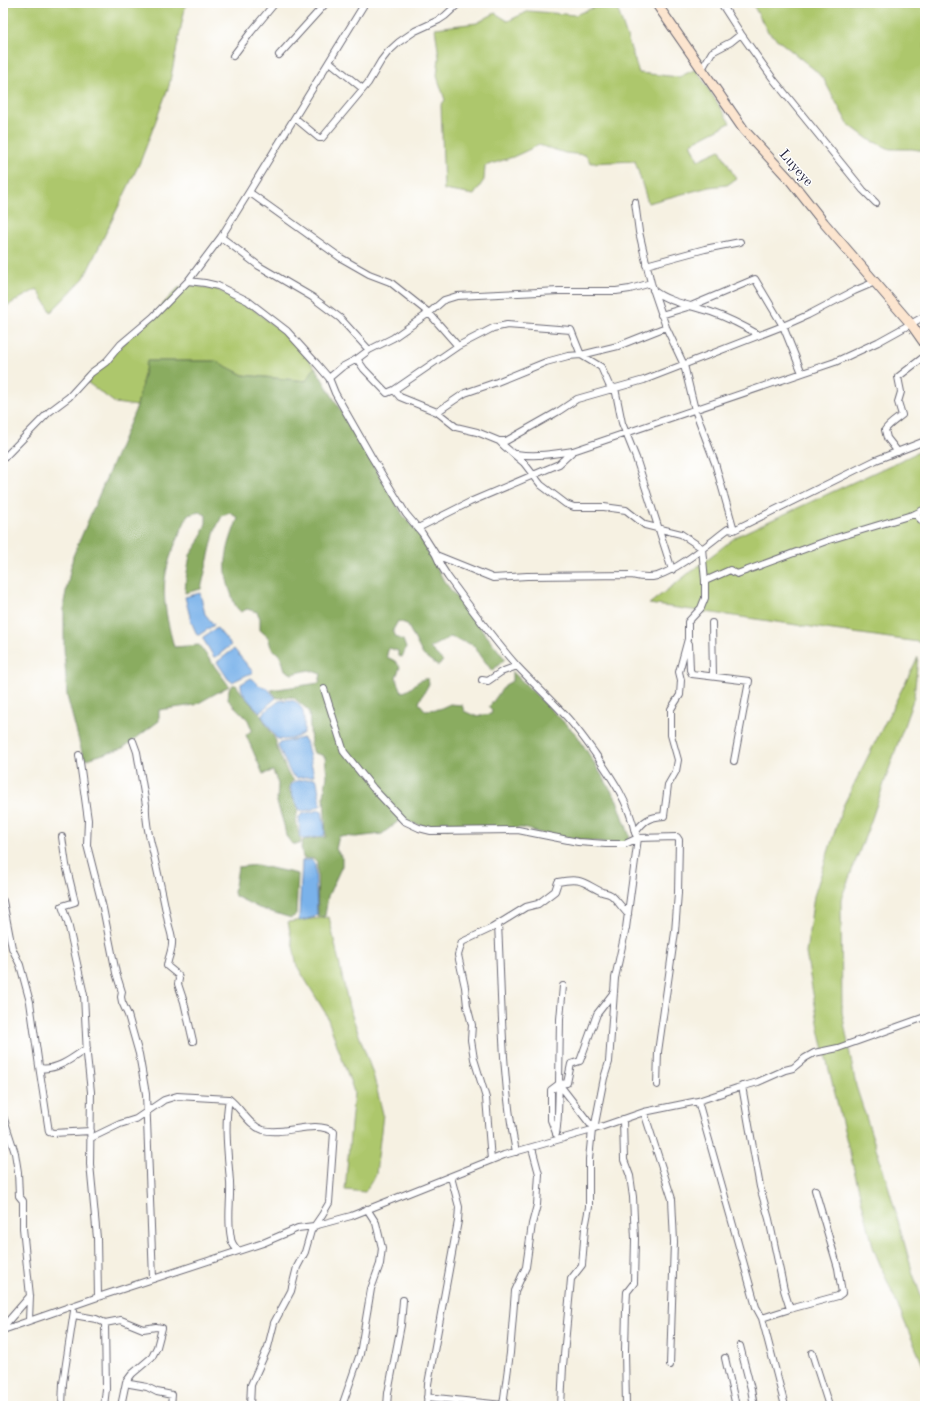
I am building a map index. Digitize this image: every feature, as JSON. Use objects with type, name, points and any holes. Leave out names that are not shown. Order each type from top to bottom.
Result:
[{"type":"street","points":[[233,56],[275,3]]},
{"type":"street","points":[[278,55],[326,3]]},
{"type":"street","points":[[3,459],[49,412],[69,396],[91,373],[106,362],[122,344],[188,281],[221,237],[365,3]]},
{"type":"street","points":[[295,118],[319,138],[322,138],[368,84],[388,52],[415,30],[439,20],[459,3]]},
{"type":"street","name":"Luyeye","points":[[656,3],[744,130],[790,180],[925,344]]},
{"type":"street","points":[[721,3],[774,80],[829,149],[841,161],[863,190],[876,203]]},
{"type":"street","points":[[702,69],[712,52],[732,42],[741,34]]},
{"type":"street","points":[[330,62],[363,89]]},
{"type":"street","points":[[249,192],[341,258],[369,274],[390,282],[429,313],[458,346]]},
{"type":"street","points":[[635,202],[639,232],[652,287],[666,327],[684,365],[695,410],[715,463],[734,530]]},
{"type":"street","points":[[221,237],[259,266],[312,298],[340,318],[369,350]]},
{"type":"street","points":[[646,265],[705,249],[740,242]]},
{"type":"street","points":[[661,314],[691,306],[755,279],[783,326],[802,373]]},
{"type":"street","points":[[188,281],[218,286],[248,301],[287,332],[318,364],[329,378],[335,393],[406,514],[418,528],[436,555],[448,577],[517,666],[573,724],[609,772],[624,797],[633,820],[636,835],[628,914],[624,940],[615,978],[609,1062],[604,1078],[595,1124],[592,1130],[589,1159],[589,1207],[585,1228],[582,1265],[571,1279],[565,1334],[561,1406]]},
{"type":"street","points":[[394,390],[400,396],[436,412],[456,427],[506,441],[577,399],[644,380],[684,365],[808,316],[854,291],[875,282]]},
{"type":"street","points":[[329,378],[342,367],[357,359],[369,350],[393,338],[429,313],[444,300],[457,296],[559,291],[616,291],[652,287]]},
{"type":"street","points":[[652,287],[660,296],[711,312],[736,322],[760,335]]},
{"type":"street","points":[[515,454],[525,456],[550,455],[573,451],[627,433],[835,362],[878,342],[925,316]]},
{"type":"street","points":[[357,359],[387,394],[458,346],[493,328],[507,325],[571,330],[581,355],[601,367],[609,385],[615,388]]},
{"type":"street","points":[[436,412],[465,393],[546,362],[618,346],[666,327]]},
{"type":"street","points":[[898,452],[887,438],[885,430],[902,415],[898,402],[901,392],[898,377],[925,356]]},
{"type":"street","points":[[615,388],[622,423],[627,433],[672,570]]},
{"type":"street","points":[[499,440],[524,463],[541,485],[566,504],[626,510],[645,525],[685,536],[702,548],[705,581],[704,602],[689,620],[688,639],[691,673],[694,675],[749,681],[734,761]]},
{"type":"street","points":[[436,555],[493,578],[527,576],[656,576],[672,570],[728,529],[734,530],[876,460],[925,441]]},
{"type":"street","points":[[418,528],[470,502],[559,464],[573,451]]},
{"type":"street","points":[[705,581],[730,570],[736,574],[829,540],[915,514],[925,508]]},
{"type":"street","points":[[915,514],[925,524]]},
{"type":"street","points":[[712,623],[712,676]]},
{"type":"street","points":[[324,689],[344,752],[373,788],[396,812],[404,820],[419,828],[431,830],[518,830],[578,842],[626,844],[636,835],[640,826],[651,817],[664,816],[668,785],[676,771],[678,760],[671,736],[670,712],[680,695],[681,680],[679,672],[688,639]]},
{"type":"street","points":[[482,680],[488,681],[501,672],[517,666]]},
{"type":"street","points":[[133,741],[137,752],[146,804],[149,838],[161,884],[172,939],[172,949],[168,958],[167,966],[178,975],[178,984],[184,1002],[193,1041]]},
{"type":"street","points":[[79,755],[88,820],[87,846],[103,908],[116,973],[122,992],[122,1002],[128,1015],[139,1054],[146,1094],[148,1111],[153,1279]]},
{"type":"street","points":[[636,835],[677,837],[680,840],[675,932],[658,1052],[657,1085]]},
{"type":"street","points":[[62,837],[66,865],[75,902],[62,906],[68,923],[84,995],[91,1092],[90,1164],[98,1258],[98,1296]]},
{"type":"street","points":[[491,1160],[486,1098],[474,1059],[471,1040],[472,1024],[467,1006],[465,986],[458,955],[462,942],[498,924],[526,907],[538,904],[555,891],[558,882],[568,880],[579,880],[602,892],[610,894],[628,914]]},
{"type":"street","points":[[3,901],[12,948],[20,965],[30,1002],[49,1132],[91,1131]]},
{"type":"street","points":[[498,924],[504,1059],[509,1111],[516,1152]]},
{"type":"street","points":[[553,1142],[559,1120],[557,1107],[559,1084],[560,1019],[563,986]]},
{"type":"street","points":[[559,1084],[567,1083],[571,1064],[580,1061],[597,1014],[614,992]]},
{"type":"street","points":[[3,1328],[263,1243],[298,1228],[314,1226],[351,1216],[491,1160],[592,1130],[622,1118],[698,1101],[758,1082],[793,1068],[814,1053],[838,1048],[925,1017]]},
{"type":"street","points":[[39,1066],[40,1068],[46,1069],[59,1065],[87,1048]]},
{"type":"street","points":[[559,1084],[590,1124],[595,1124]]},
{"type":"street","points":[[742,1086],[760,1187],[769,1219],[784,1290],[790,1309]]},
{"type":"street","points":[[91,1138],[120,1124],[136,1119],[164,1100],[177,1096],[229,1099],[235,1103],[255,1126],[264,1130],[277,1131],[320,1128],[330,1129],[334,1132],[329,1203],[310,1234],[291,1291],[274,1323],[268,1347],[251,1385],[250,1406]]},
{"type":"street","points":[[229,1099],[226,1114],[227,1153],[230,1183],[230,1231],[231,1241],[238,1251]]},
{"type":"street","points":[[698,1101],[756,1308],[762,1318],[785,1406]]},
{"type":"street","points":[[644,1112],[672,1199],[674,1250],[670,1365]]},
{"type":"street","points":[[3,1116],[15,1153],[18,1172],[19,1196],[23,1201],[22,1219],[30,1296],[28,1320]]},
{"type":"street","points":[[622,1118],[624,1160],[630,1176],[633,1197],[635,1251],[634,1283],[627,1292],[625,1356],[626,1406]]},
{"type":"street","points":[[506,1406],[515,1291],[526,1267],[532,1224],[537,1205],[539,1174],[532,1148]]},
{"type":"street","points":[[427,1406],[427,1397],[444,1295],[458,1222],[459,1207],[451,1177]]},
{"type":"street","points":[[762,1318],[838,1296],[842,1293],[838,1268],[814,1190]]},
{"type":"street","points":[[342,1406],[360,1354],[371,1289],[380,1264],[382,1248],[376,1223],[367,1209]]},
{"type":"street","points":[[3,1328],[30,1296]]},
{"type":"street","points":[[387,1406],[400,1325],[402,1300]]},
{"type":"street","points":[[62,1406],[63,1383],[75,1305]]},
{"type":"street","points":[[74,1315],[96,1319],[105,1323],[121,1320],[143,1329],[156,1327],[162,1328],[157,1347],[152,1357],[132,1374],[126,1382],[120,1406]]},
{"type":"street","points":[[104,1406],[106,1389],[105,1323]]},
{"type":"street","points":[[740,1346],[754,1406]]},
{"type":"street","points":[[812,1353],[829,1406]]},
{"type":"street","points":[[725,1358],[736,1406]]},
{"type":"street","points":[[126,1382],[172,1395],[171,1406]]},
{"type":"street","points":[[427,1397],[512,1406]]},
{"type":"green space","points":[[3,3],[186,3],[169,86],[141,160],[84,278],[51,312],[37,289],[3,308]]},
{"type":"green space","points":[[752,3],[925,3],[925,151],[912,149],[890,149],[868,139],[848,124],[824,80],[816,71],[768,32]]},
{"type":"green space","points":[[616,4],[639,73],[679,77],[696,69],[730,123],[691,143],[698,160],[720,150],[736,179],[727,185],[709,187],[648,203],[635,161],[591,163],[585,155],[565,153],[539,145],[513,157],[485,166],[484,180],[474,195],[444,190],[441,105],[445,100],[437,76],[439,57],[435,28],[477,23],[495,13],[508,21],[529,11],[575,15],[595,7],[608,7]]},
{"type":"green space","points":[[192,285],[216,289],[247,304],[293,341],[315,367],[306,381],[243,375],[215,361],[147,361],[137,406],[115,403],[84,380],[152,316],[178,288]]},
{"type":"green space","points":[[147,361],[216,361],[243,375],[306,381],[315,367],[403,515],[419,534],[444,581],[505,659],[492,671],[473,645],[450,637],[430,648],[443,661],[438,666],[423,655],[407,624],[398,621],[393,630],[396,637],[403,640],[406,648],[402,657],[398,656],[398,651],[389,648],[387,657],[395,661],[400,667],[396,677],[402,692],[406,691],[421,680],[428,679],[429,684],[419,703],[425,710],[439,709],[450,704],[462,705],[464,711],[475,716],[491,714],[492,710],[489,707],[505,685],[512,681],[512,671],[577,735],[617,800],[630,837],[624,844],[547,835],[523,828],[431,828],[400,820],[382,834],[356,837],[339,836],[336,849],[342,858],[342,866],[328,896],[325,916],[318,917],[317,862],[314,859],[303,858],[301,847],[303,840],[326,837],[324,795],[327,776],[325,757],[314,753],[311,745],[309,711],[293,697],[277,698],[271,690],[319,683],[321,674],[309,670],[292,674],[285,670],[281,657],[271,647],[268,637],[260,630],[260,618],[257,612],[247,609],[241,612],[235,605],[226,575],[226,557],[238,518],[230,513],[222,516],[215,530],[201,589],[185,593],[190,555],[199,542],[206,523],[206,515],[199,512],[188,515],[170,558],[166,573],[164,591],[174,647],[199,645],[229,686],[195,705],[159,710],[159,721],[123,748],[84,760],[67,696],[64,647],[64,602],[73,556],[137,406]]},
{"type":"green space","points":[[925,449],[925,643],[649,604],[737,536]]},
{"type":"green space","points":[[918,657],[914,697],[870,824],[841,899],[842,1012],[856,1086],[888,1185],[913,1274],[925,1307],[925,1370],[874,1250],[820,1034],[806,953],[814,896],[843,806]]},
{"type":"green space","points":[[232,685],[236,685],[260,714],[276,741],[276,746],[289,776],[294,780],[290,784],[289,790],[298,809],[296,819],[299,837],[301,840],[300,844],[292,844],[286,836],[277,802],[278,784],[273,771],[263,774],[246,735],[252,730],[248,720],[228,700],[229,689]]},
{"type":"green space","points":[[257,865],[298,874],[296,915],[291,918],[259,908],[235,896],[234,892],[238,867]]},
{"type":"green space","points":[[329,917],[349,1007],[373,1074],[383,1114],[376,1174],[365,1192],[345,1190],[354,1092],[326,1014],[297,966],[288,922]]},
{"type":"water","points":[[200,593],[205,614],[214,625],[197,635],[191,621],[185,597]]},
{"type":"water","points":[[217,628],[231,645],[214,657],[203,637]]},
{"type":"water","points":[[234,649],[253,672],[232,682],[228,679],[217,662]]},
{"type":"water","points":[[251,678],[258,685],[267,688],[276,698],[260,712],[248,699],[241,688],[241,684]]},
{"type":"water","points":[[279,701],[295,701],[299,704],[303,712],[304,732],[295,738],[282,740],[276,738],[262,716],[263,713]]},
{"type":"water","points":[[303,738],[306,741],[314,775],[297,778],[291,774],[278,746],[279,743]]},
{"type":"water","points":[[313,778],[317,781],[321,805],[311,810],[300,810],[292,794],[291,786],[297,781]]},
{"type":"water","points":[[320,810],[322,811],[325,830],[324,836],[303,839],[300,837],[299,817],[302,814]]},
{"type":"water","points":[[312,860],[315,865],[317,914],[315,917],[300,921],[302,861]]}]
